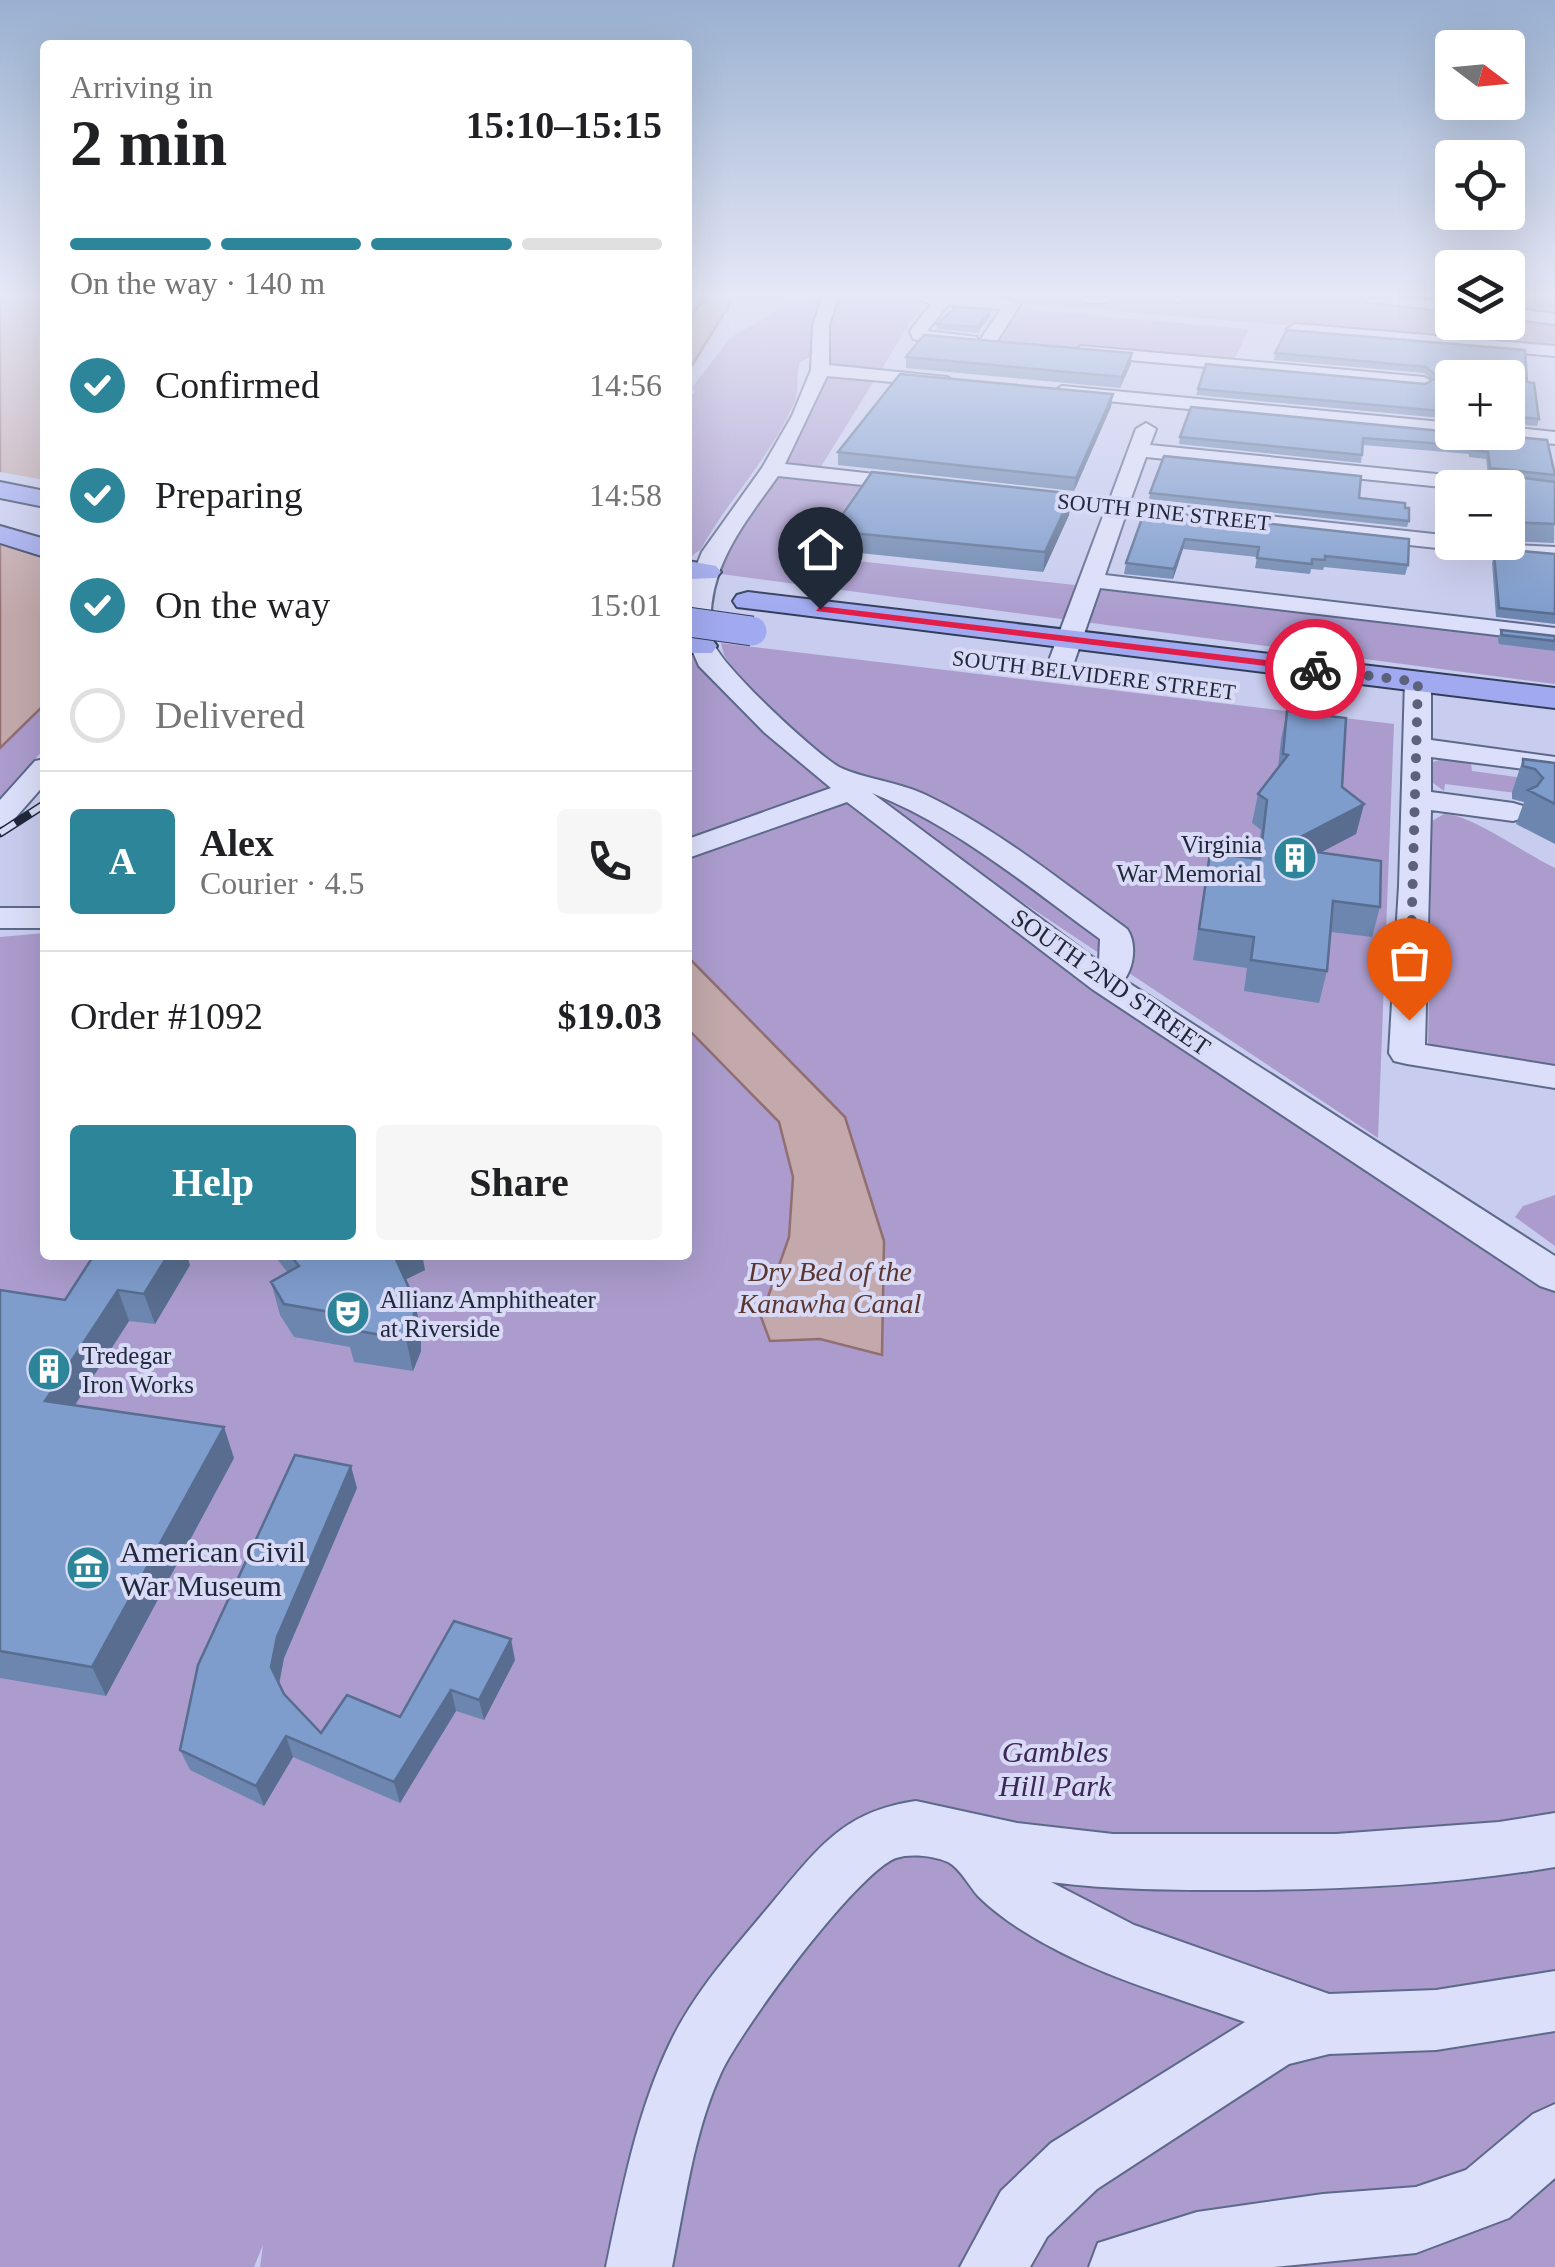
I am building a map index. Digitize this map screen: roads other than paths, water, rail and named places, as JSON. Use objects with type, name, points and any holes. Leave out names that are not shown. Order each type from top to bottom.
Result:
[{"type":"main road","points":[[0,478],[40,485]]},
{"type":"main road","points":[[0,490],[40,498]]},
{"type":"main road","points":[[0,515],[40,523]]},
{"type":"main road","points":[[0,534],[40,546]]},
{"type":"main road","points":[[694,578],[750,616],[841,643]]},
{"type":"main road","points":[[692,638],[750,616]]},
{"type":"main road","name":"SOUTH BELVIDERE STREET","points":[[750,616],[1069,639],[1411,714],[1480,722]]},
{"type":"main road","name":"SOUTH BELVIDERE STREET","points":[[1022,666],[1096,676]]},
{"type":"main road","name":"SOUTH BELVIDERE STREET","points":[[1411,714],[1555,698]]},
{"type":"street","points":[[692,638],[698,613],[694,578],[772,469],[804,403]]},
{"type":"street","points":[[1058,671],[1155,403]]},
{"type":"street","points":[[1175,403],[1435,427]]},
{"type":"street","points":[[1361,420],[1362,403]]},
{"type":"street","points":[[1525,435],[1555,438]]},
{"type":"street","points":[[1138,450],[1555,492]]},
{"type":"street","points":[[772,469],[933,487]]},
{"type":"street","name":"SOUTH PINE STREET","points":[[992,493],[1555,554]]},
{"type":"street","points":[[1090,580],[1555,635]]},
{"type":"street","name":"SOUTH 2ND STREET","points":[[692,638],[708,662],[841,782],[1104,982],[1555,1276]]},
{"type":"street","points":[[1555,764],[1411,714],[1417,799],[1407,1053],[1555,1077]]},
{"type":"street","points":[[0,818],[40,773]]},
{"type":"street","points":[[692,846],[841,782]]},
{"type":"street","points":[[1417,799],[1513,812]]},
{"type":"street","points":[[0,918],[40,918]]},
{"type":"street","points":[[639,2267],[663,2151],[694,2060],[734,1994],[836,1871],[881,1833],[916,1828],[1017,1850],[1113,1862],[1336,1862],[1499,1849],[1555,1840]]},
{"type":"street","points":[[968,1840],[986,1868],[1073,1926],[1133,1955],[1329,2024]]},
{"type":"street","points":[[993,2267],[1024,2214],[1074,2166],[1276,2037],[1329,2024],[1436,2020],[1555,2001]]},
{"type":"street","points":[[1122,2267],[1197,2245],[1323,2227],[1416,2220],[1486,2195],[1555,2136]]},
{"type":"water","points":[[0,403],[40,403],[40,709],[0,748]]},
{"type":"water","name":"Dry Bed of the Kanawha Canal","points":[[692,961],[845,1117],[884,1241],[882,1355],[820,1339],[770,1341],[761,1317],[789,1237],[793,1177],[779,1122],[692,1033]]},
{"type":"railway","points":[[0,833],[40,807]]},
{"type":"place","name":"Virginia War Memorial","points":[[1295,858]]},
{"type":"place","name":"Allianz Amphitheater at Riverside","points":[[348,1313]]},
{"type":"place","name":"Tredegar Iron Works","points":[[49,1369]]},
{"type":"place","name":"American Civil War Museum","points":[[88,1568]]},
{"type":"park label","name":"Gambles Hill Park","points":[[1055,1768]]}]
